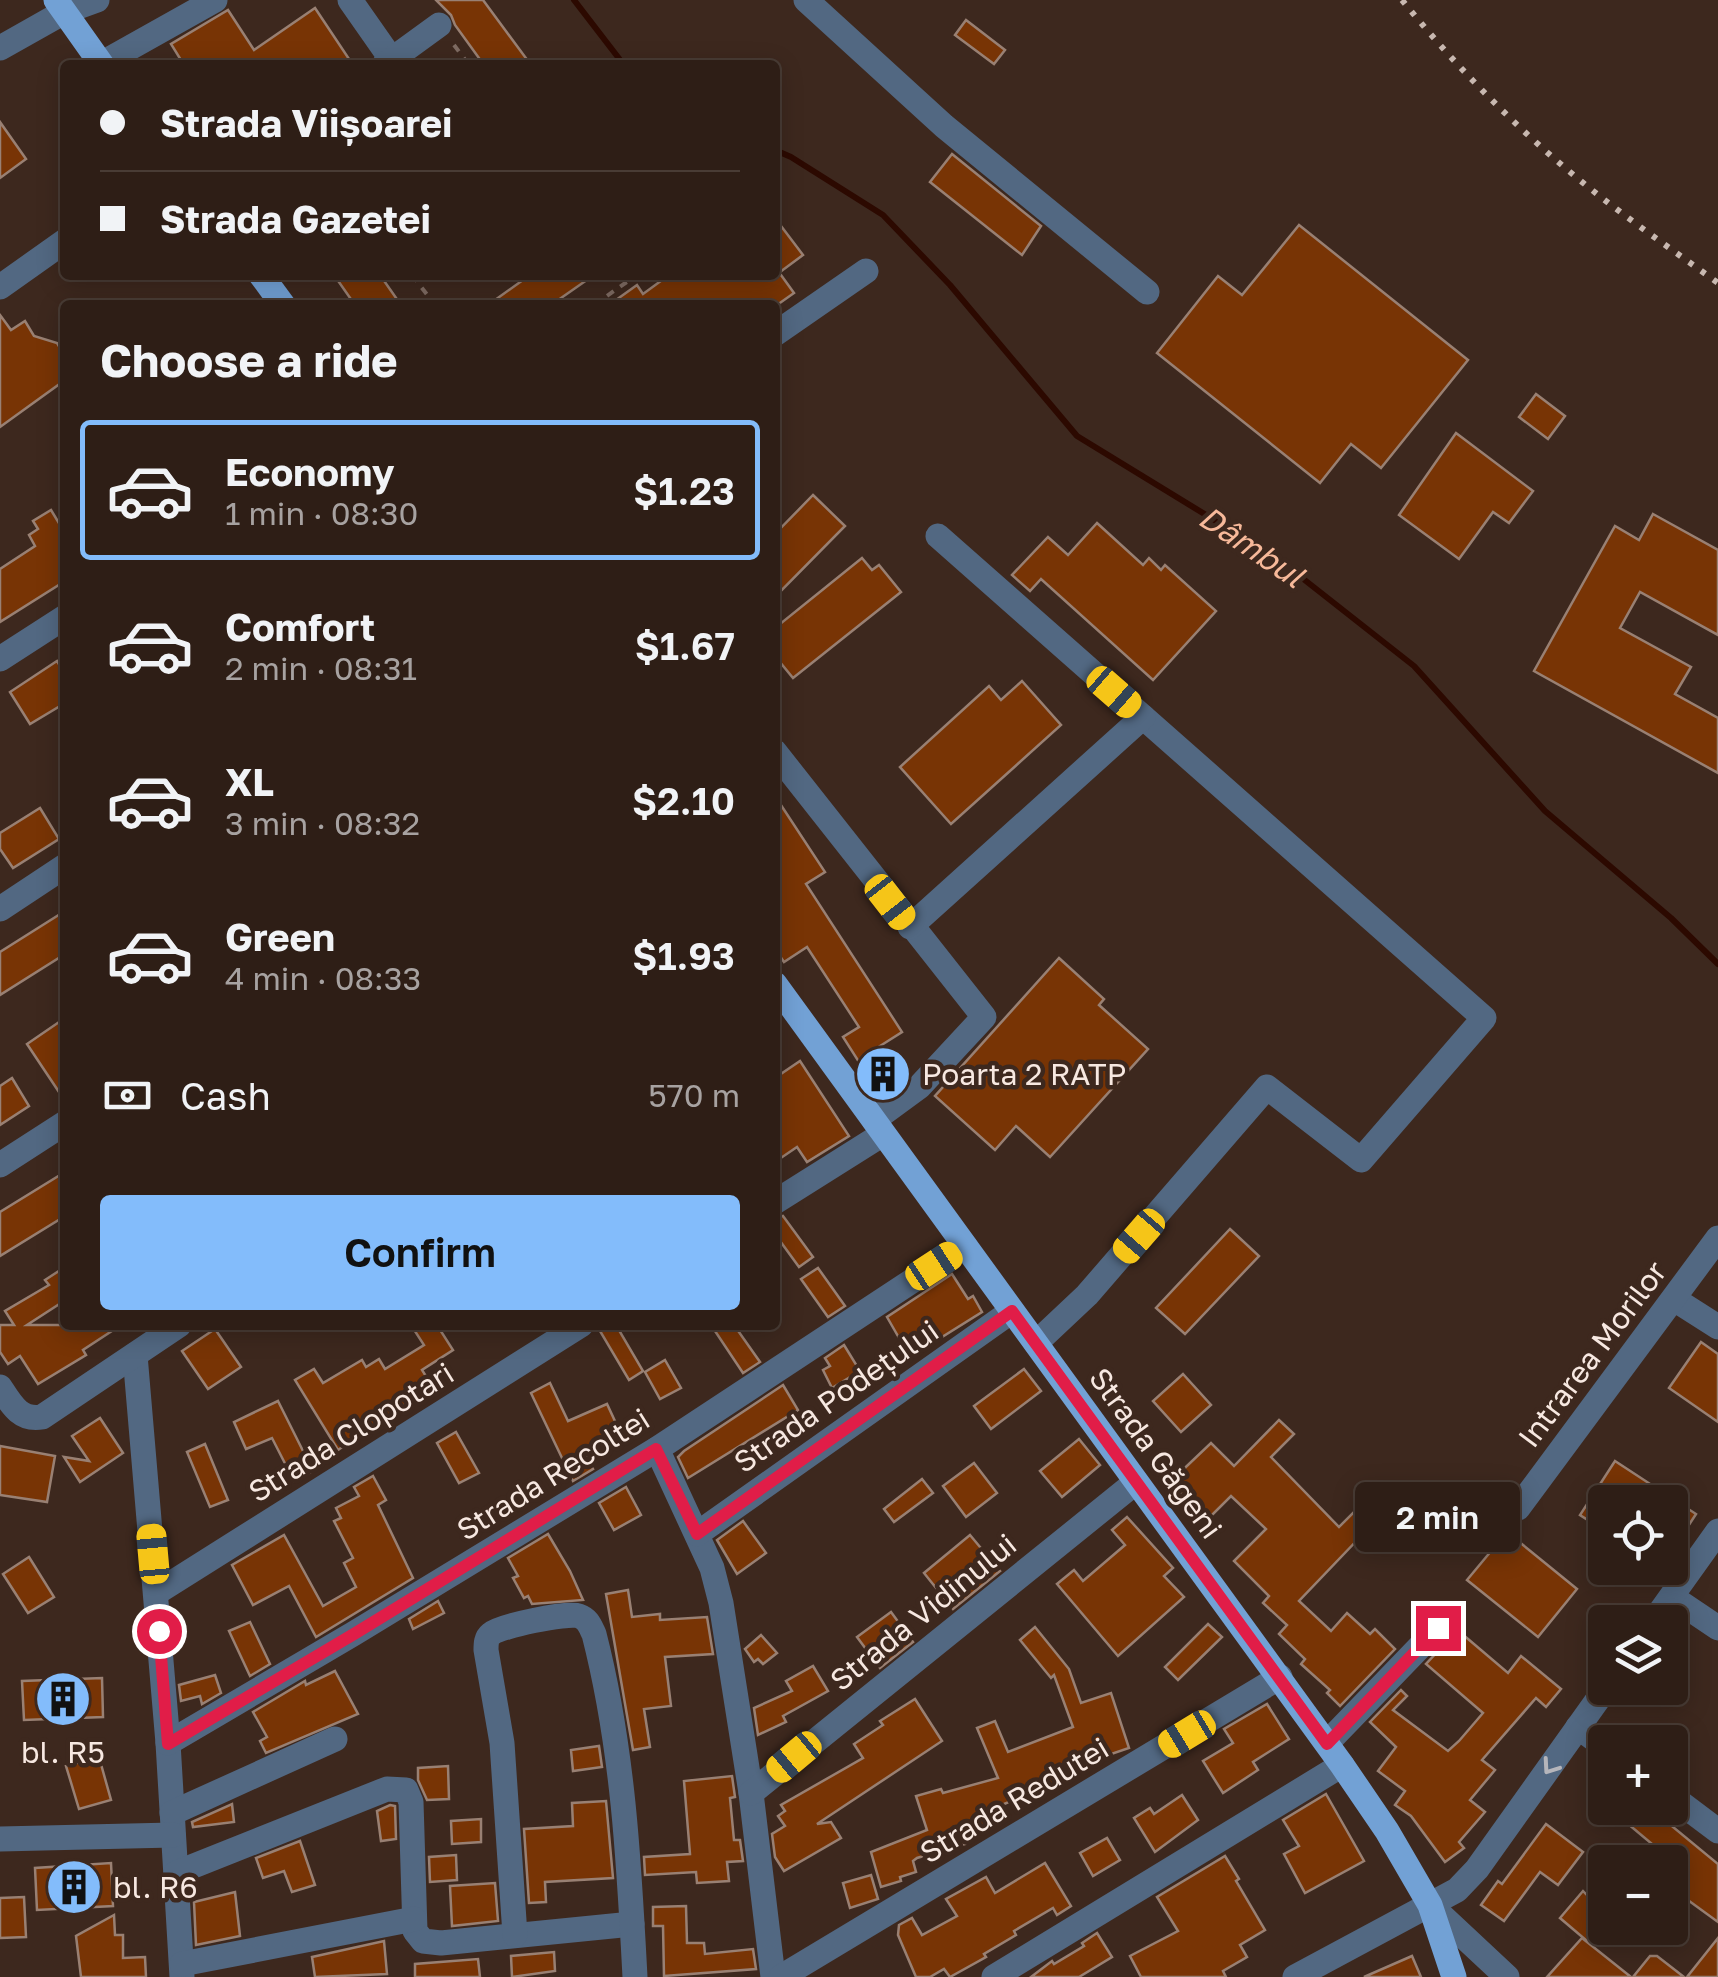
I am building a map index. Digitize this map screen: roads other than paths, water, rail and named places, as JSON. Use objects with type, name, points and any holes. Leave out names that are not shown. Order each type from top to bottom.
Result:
[{"type":"main road","points":[[60,6],[98,60]]},
{"type":"main road","name":"Strada Găgeni","points":[[780,991],[1387,1831],[1430,1906],[1454,1977]]},
{"type":"street","points":[[0,48],[60,6],[96,0]]},
{"type":"street","points":[[108,60],[215,0]]},
{"type":"street","points":[[350,0],[387,60]]},
{"type":"street","points":[[806,0],[944,126],[1147,292]]},
{"type":"street","points":[[391,60],[438,25]]},
{"type":"street","points":[[3,278],[60,243]]},
{"type":"street","points":[[780,331],[866,271]]},
{"type":"street","points":[[938,536],[1484,1018],[1361,1160],[1267,1087],[1087,1295],[1036,1343]]},
{"type":"street","points":[[0,659],[60,621]]},
{"type":"street","points":[[910,927],[1144,718]]},
{"type":"street","points":[[780,758],[984,1016],[879,1127],[780,1198]]},
{"type":"street","points":[[0,909],[60,869]]},
{"type":"street","points":[[0,1165],[60,1126]]},
{"type":"street","name":"Intrarea Morilor","points":[[1518,1508],[1718,1238]]},
{"type":"street","name":"Strada Recoltei","points":[[168,1744],[656,1449],[965,1246]]},
{"type":"street","points":[[1674,1299],[1718,1327]]},
{"type":"street","name":"Strada Podețului","points":[[697,1534],[1012,1311]]},
{"type":"street","points":[[0,1388],[23,1415],[42,1416],[172,1330]]},
{"type":"street","name":"Strada Clopotari","points":[[156,1593],[573,1330]]},
{"type":"street","points":[[135,1355],[168,1744],[182,1971],[414,1919]]},
{"type":"street","points":[[656,1449],[712,1568],[721,1604],[751,1793],[773,1977]]},
{"type":"street","name":"Strada Vidinului","points":[[751,1793],[1136,1482]]},
{"type":"street","points":[[1665,1605],[1718,1531]]},
{"type":"street","points":[[1672,1596],[1718,1628]]},
{"type":"street","points":[[514,1935],[502,1743],[487,1639],[511,1626],[566,1615],[583,1617],[588,1622],[602,1670],[622,1785],[635,1977]]},
{"type":"street","points":[[994,1977],[1334,1754],[1438,1628]]},
{"type":"street","name":"Strada Redutei","points":[[781,1977],[1280,1678]]},
{"type":"street","points":[[1295,1977],[1458,1890],[1594,1705]]},
{"type":"street","points":[[1578,1727],[1588,1734]]},
{"type":"street","points":[[0,1840],[173,1824],[335,1739]]},
{"type":"street","points":[[176,1872],[387,1788],[406,1790],[412,1812],[414,1919],[418,1938],[430,1943],[632,1924]]},
{"type":"street","points":[[1688,1808],[1718,1831]]},
{"type":"street","points":[[1430,1906],[1507,1977]]},
{"type":"waterway","name":"Dâmbul","points":[[574,0],[620,60]]},
{"type":"waterway","name":"Dâmbul","points":[[780,152],[883,215],[950,285],[1077,436],[1278,559],[1414,666],[1545,811],[1671,918],[1718,964]]},
{"type":"railway","points":[[1402,0],[1467,74],[1537,143],[1603,199],[1718,283]]},
{"type":"place","name":"Poarta 2 RATP","points":[[883,1074]]},
{"type":"place","name":"bl. R5","points":[[63,1699]]},
{"type":"place","name":"bl. R6","points":[[74,1887]]}]
